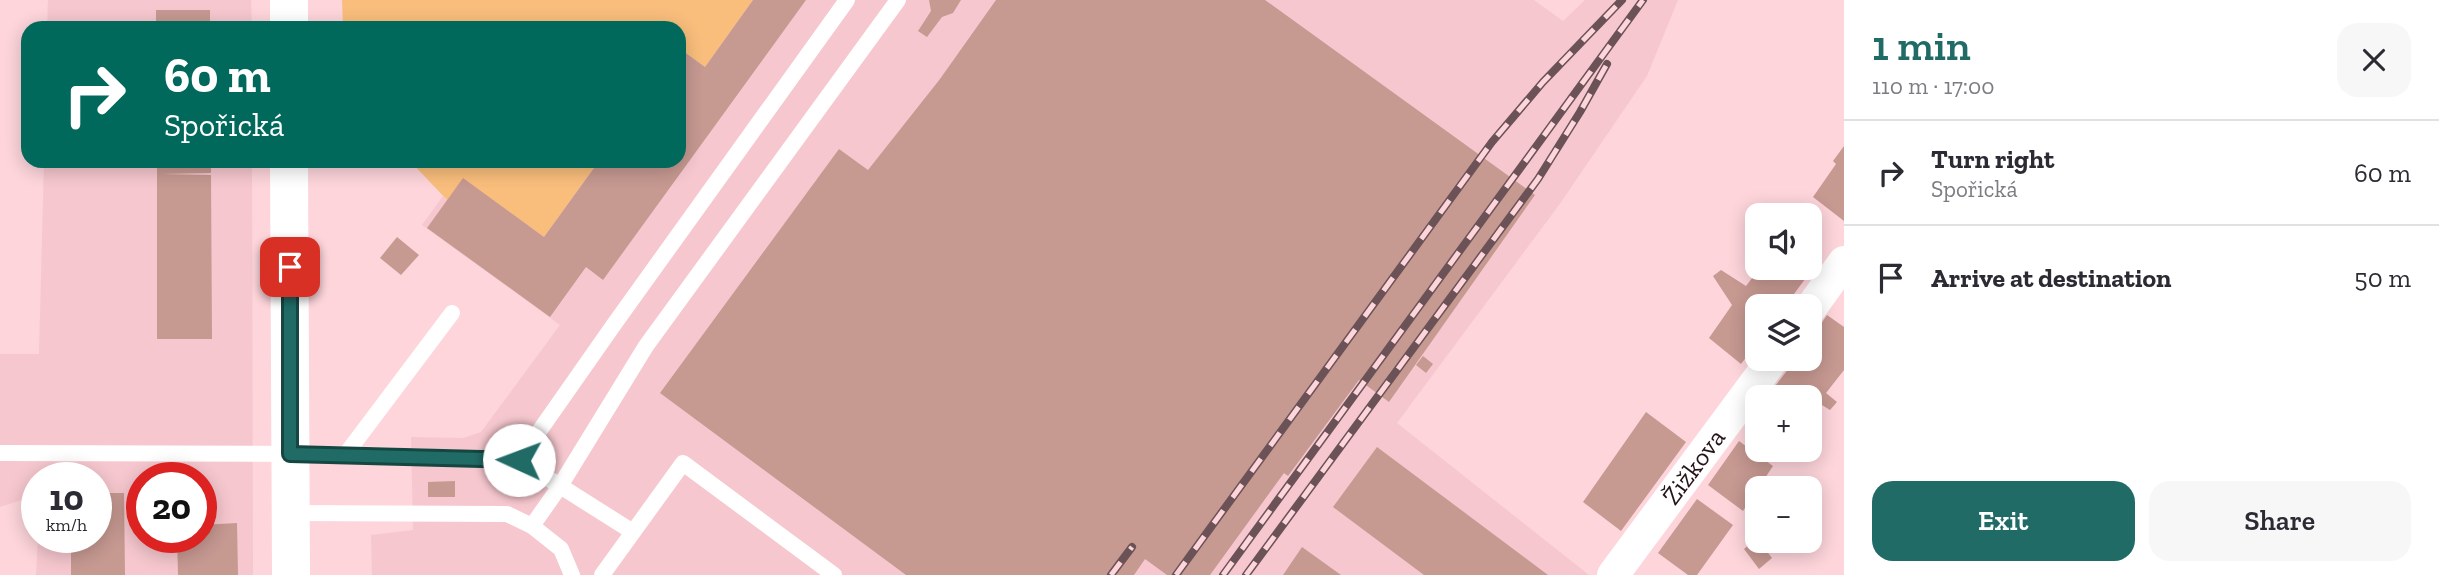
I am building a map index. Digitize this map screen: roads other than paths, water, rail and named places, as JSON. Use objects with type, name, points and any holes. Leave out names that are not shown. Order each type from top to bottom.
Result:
[{"type":"street","points":[[289,0],[289,21]]},
{"type":"street","points":[[289,168],[291,575]]},
{"type":"street","points":[[1821,294],[1844,262]]},
{"type":"street","name":"Žižkova","points":[[1613,575],[1764,371]]},
{"type":"lane","points":[[519,460],[847,0]]},
{"type":"lane","points":[[532,526],[646,346],[898,0]]},
{"type":"lane","points":[[346,454],[452,313]]},
{"type":"lane","points":[[0,453],[346,454],[519,460],[633,532]]},
{"type":"lane","points":[[602,575],[683,463],[834,575]]},
{"type":"lane","points":[[290,513],[507,514],[532,526],[561,549],[572,575]]},
{"type":"railway","points":[[1176,575],[1492,142],[1543,82],[1622,0]]},
{"type":"railway","points":[[1223,575],[1643,0]]},
{"type":"railway","points":[[1246,575],[1538,179],[1607,64]]},
{"type":"railway","points":[[1111,575],[1132,547]]}]
